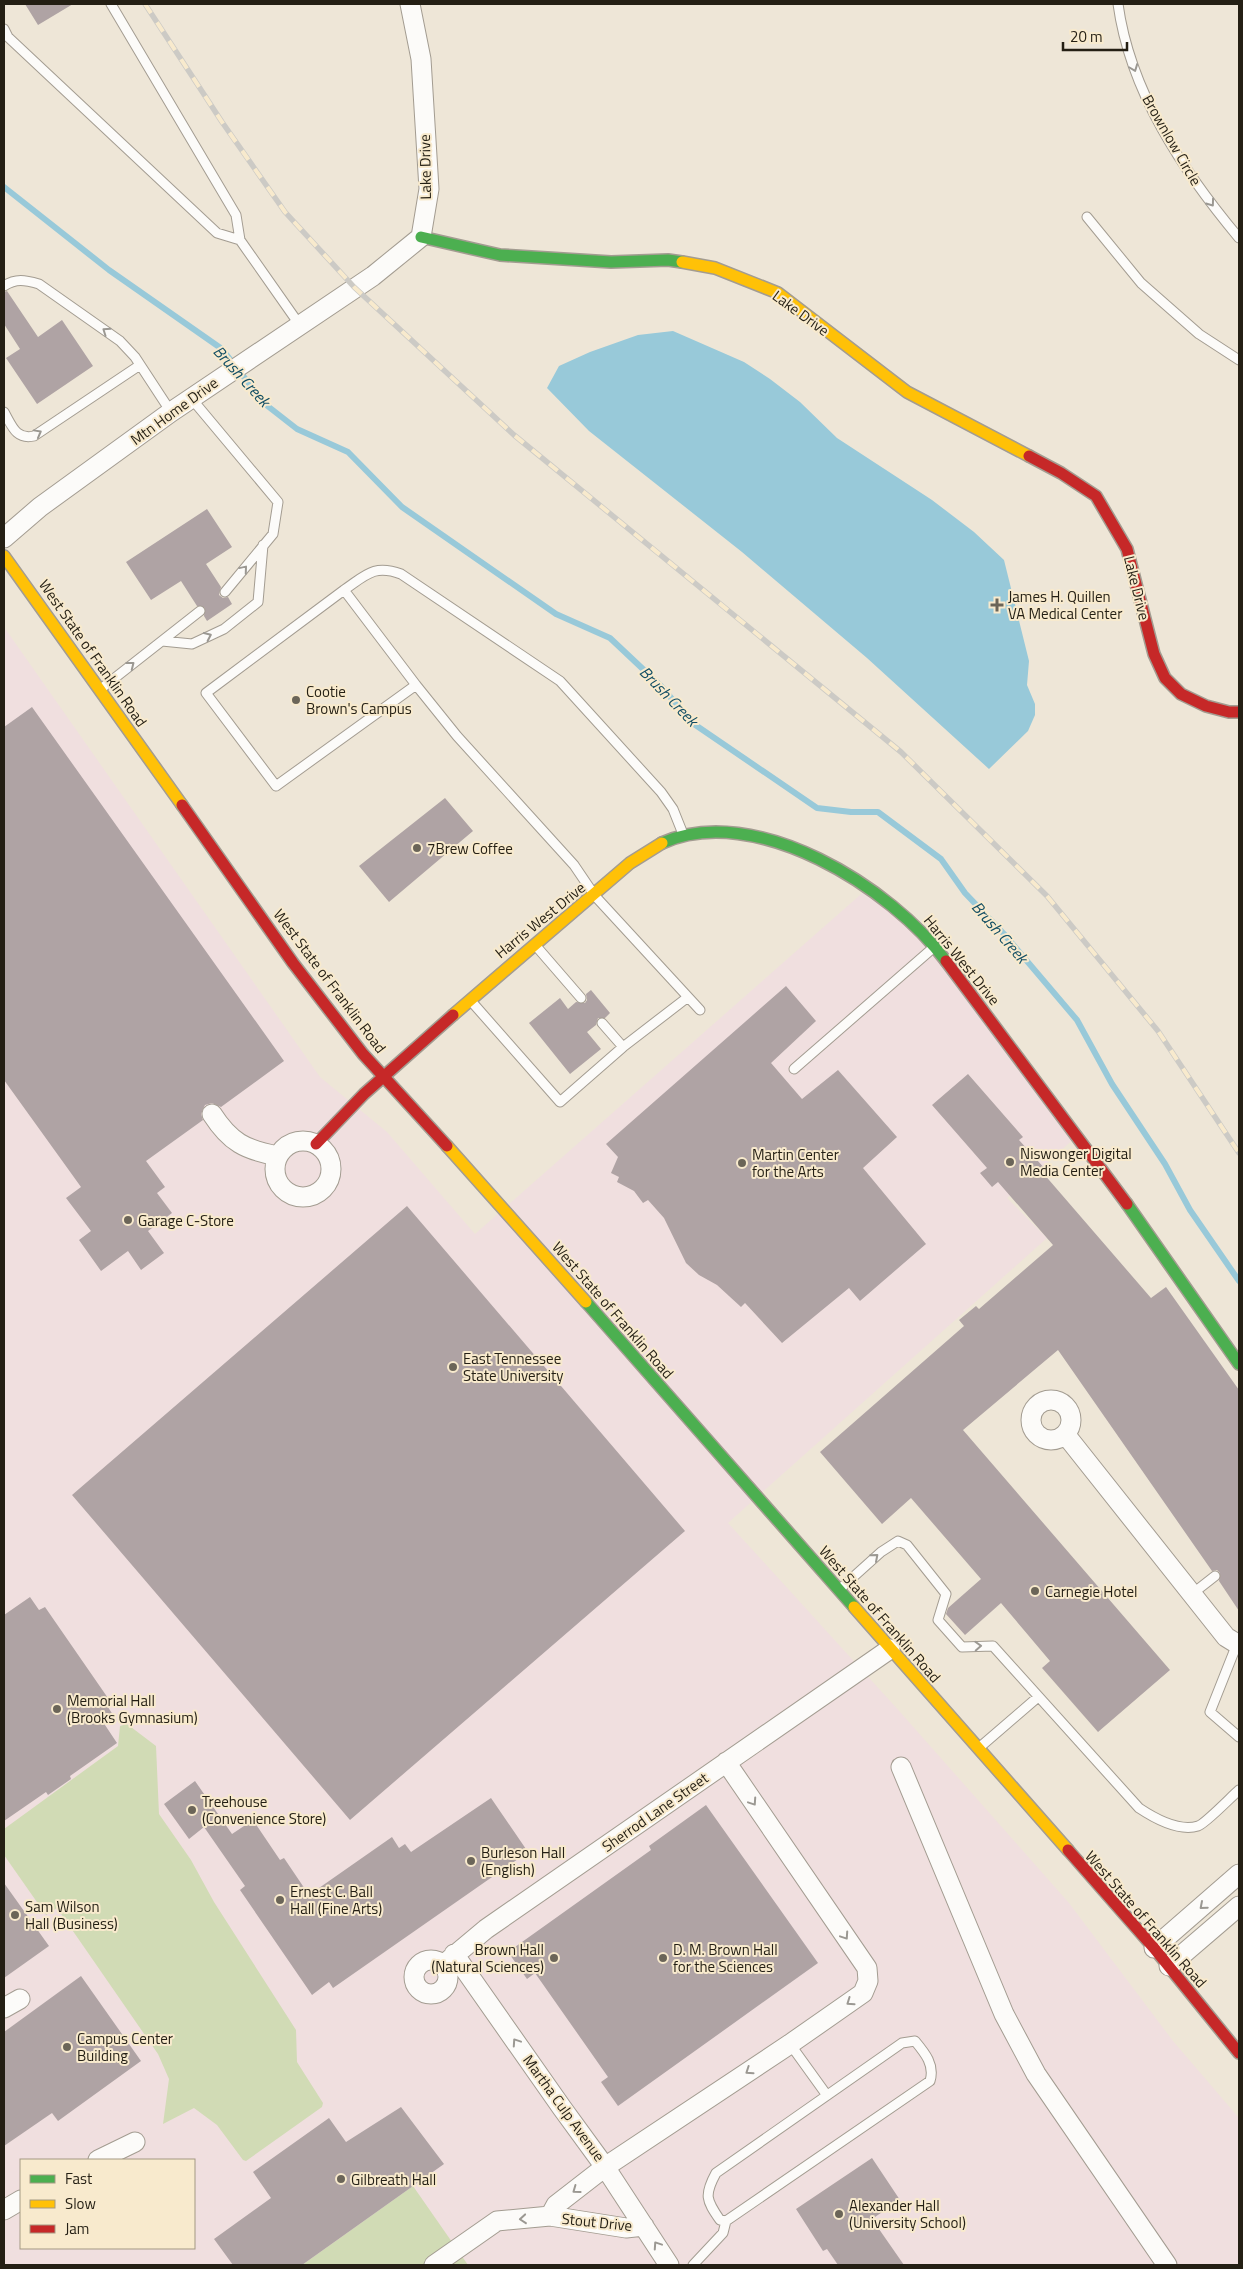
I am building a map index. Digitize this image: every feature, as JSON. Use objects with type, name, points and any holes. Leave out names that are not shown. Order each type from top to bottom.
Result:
[{"type":"main road","name":"Lake Drive","points":[[421,237],[500,255],[611,262],[668,260],[715,268],[778,293],[907,392],[1061,473],[1096,496],[1127,549],[1154,654],[1165,678],[1181,694],[1206,706],[1229,712],[1239,712]]},
{"type":"main road","name":"West State of Franklin Road","points":[[4,556],[22,577],[293,963],[363,1054],[489,1191],[1154,1948],[1239,2053]]},
{"type":"main road","name":"Harris West Drive","points":[[316,1144],[353,1103],[469,999],[595,896],[632,863],[659,844],[684,837],[720,832],[748,834],[780,844],[821,862],[868,888],[904,914],[935,946],[1139,1221],[1239,1364]]},
{"type":"street","name":"Lake Drive","points":[[410,4],[420,59],[429,189],[421,237]]},
{"type":"street","name":"Mtn Home Drive","points":[[4,538],[40,507],[171,412],[299,324],[373,276],[421,237]]},
{"type":"street","points":[[212,1114],[220,1125],[245,1148],[278,1156]]},
{"type":"street","points":[[308,1142],[316,1144],[328,1158],[330,1168],[326,1186],[310,1196],[292,1195],[278,1183],[275,1164],[278,1156],[290,1144],[308,1142]]},
{"type":"street","points":[[1065,1434],[1226,1637],[1238,1644]]},
{"type":"street","name":"Sherrod Lane Street","points":[[449,1959],[486,1928],[890,1648]]},
{"type":"street","name":"Stout Drive","points":[[550,2216],[556,2205],[605,2166],[790,2044],[863,1993],[868,1981],[867,1968],[726,1762]]},
{"type":"street","points":[[901,1767],[1004,2014],[1036,2074],[1167,2265]]},
{"type":"street","points":[[1154,1948],[1239,1874]]},
{"type":"street","points":[[1169,1966],[1239,1906]]},
{"type":"street","points":[[449,1959],[446,1985],[435,1994],[427,1994],[416,1985],[414,1978],[420,1965],[430,1961],[449,1959]]},
{"type":"street","name":"Martha Culp Avenue","points":[[449,1959],[605,2166],[669,2265]]},
{"type":"street","points":[[100,2159],[135,2142]]},
{"type":"street","points":[[4,2210],[20,2201]]},
{"type":"street","name":"Stout Drive","points":[[434,2265],[497,2221],[550,2216],[626,2228],[644,2226]]},
{"type":"lane","points":[[110,4],[236,215],[240,240],[299,324]]},
{"type":"lane","name":"Brownlow Circle","points":[[1118,4],[1121,25],[1148,103],[1185,167],[1239,238]]},
{"type":"lane","points":[[4,29],[8,37],[216,233],[240,240]]},
{"type":"lane","points":[[1086,217],[1141,282],[1198,334],[1239,360]]},
{"type":"lane","points":[[4,286],[12,281],[24,279],[39,284],[120,341],[140,366],[171,412]]},
{"type":"lane","points":[[4,412],[18,435],[25,438],[34,436],[140,366]]},
{"type":"lane","points":[[191,398],[278,502],[272,534],[225,592]]},
{"type":"lane","points":[[162,641],[192,644],[224,629],[258,602],[263,545]]},
{"type":"lane","points":[[416,685],[276,786],[206,693],[373,570],[388,569],[401,574],[560,681],[661,792],[673,809],[684,837]]},
{"type":"lane","points":[[344,590],[457,736],[574,865],[595,896],[700,1010]]},
{"type":"lane","points":[[100,689],[200,611]]},
{"type":"lane","points":[[534,944],[581,998]]},
{"type":"lane","points":[[794,1069],[935,946]]},
{"type":"lane","points":[[469,999],[560,1102],[623,1048],[688,997]]},
{"type":"lane","points":[[602,1023],[623,1048]]},
{"type":"lane","points":[[839,1590],[881,1552],[898,1541],[907,1545],[946,1594],[938,1620],[962,1647],[993,1646],[1139,1808],[1158,1820],[1186,1827],[1199,1826],[1239,1790]]},
{"type":"lane","points":[[1192,1594],[1215,1576]]},
{"type":"lane","points":[[1238,1644],[1210,1712],[1239,1737]]},
{"type":"lane","points":[[978,1748],[1038,1697]]},
{"type":"lane","points":[[693,2265],[723,2233],[726,2222],[930,2081],[932,2073],[927,2056],[915,2041],[902,2043],[716,2172],[707,2188],[708,2202],[720,2220],[726,2222]]},
{"type":"lane","points":[[790,2044],[826,2094]]},
{"type":"shaded area","name":"East Tennessee State University","points":[[4,627],[320,1077],[387,1132],[475,1234],[868,888],[904,914],[1076,1137],[1007,1198],[1047,1238],[728,1523],[901,1713],[1069,1903],[1173,2041],[1239,2118],[1239,2265],[4,2265]]},
{"type":"green space","points":[[127,1724],[156,1746],[159,1814],[191,1860],[214,1902],[296,2030],[297,2062],[323,2103],[322,2107],[246,2161],[243,2160],[217,2125],[194,2108],[163,2124],[169,2079],[158,2054],[57,1908],[46,1915],[4,1855],[4,1829],[118,1746],[120,1726]]},
{"type":"green space","points":[[413,2186],[468,2265],[302,2265]]},
{"type":"water","points":[[673,331],[744,362],[770,379],[800,402],[837,438],[932,500],[974,532],[1004,560],[1029,661],[1027,685],[1035,704],[1035,715],[1028,731],[989,769],[867,658],[742,552],[589,431],[547,388],[559,366],[590,352],[638,335]]},
{"type":"building","points":[[25,4],[73,4],[38,25]]},
{"type":"building","points":[[7,291],[38,337],[62,320],[93,366],[37,404],[6,358],[20,349],[4,324],[4,292]]},
{"type":"building","points":[[207,509],[232,547],[206,564],[221,587],[219,595],[223,598],[228,597],[232,604],[207,621],[204,616],[205,608],[197,606],[181,581],[151,600],[126,562]]},
{"type":"building","points":[[32,707],[284,1061],[221,1107],[212,1103],[205,1105],[201,1114],[203,1120],[146,1161],[165,1187],[157,1193],[172,1213],[148,1231],[164,1253],[141,1270],[128,1251],[101,1271],[79,1240],[91,1231],[66,1198],[81,1187],[4,1080],[4,727]]},
{"type":"building","name":"7Brew Coffee","points":[[445,798],[473,831],[389,902],[359,866]]},
{"type":"building","name":"Martin Center for the Arts","points":[[786,986],[816,1021],[771,1063],[802,1099],[838,1070],[897,1137],[863,1168],[926,1244],[860,1301],[849,1288],[782,1343],[745,1303],[741,1307],[717,1285],[699,1275],[686,1263],[664,1218],[648,1200],[643,1203],[634,1191],[617,1182],[619,1177],[611,1173],[618,1157],[606,1144]]},
{"type":"building","points":[[591,990],[610,1013],[605,1018],[598,1018],[596,1025],[587,1032],[601,1049],[570,1074],[529,1023],[560,998],[568,1009],[576,1002],[585,1003],[587,1000],[586,994]]},
{"type":"building","points":[[968,1074],[1023,1137],[1019,1140],[1046,1170],[1043,1173],[1151,1298],[1166,1287],[1239,1390],[1239,1611],[1219,1581],[1220,1573],[1217,1570],[1212,1571],[1058,1350],[963,1430],[1170,1670],[1098,1732],[1042,1668],[1050,1661],[1001,1603],[965,1635],[946,1614],[948,1608],[981,1579],[911,1498],[882,1524],[820,1452],[964,1326],[959,1320],[976,1306],[979,1309],[1053,1245],[998,1182],[992,1187],[980,1173],[987,1168],[932,1105]]},
{"type":"building","points":[[407,1206],[685,1531],[350,1820],[72,1495]]},
{"type":"building","name":"Memorial Hall (Brooks Gymnasium)","points":[[30,1597],[39,1610],[45,1607],[110,1701],[106,1704],[113,1715],[103,1722],[117,1743],[70,1776],[71,1779],[48,1795],[46,1792],[4,1821],[4,1615]]},
{"type":"building","points":[[195,1781],[232,1834],[253,1820],[280,1860],[284,1858],[309,1895],[392,1837],[399,1848],[405,1844],[411,1852],[491,1798],[528,1852],[333,1988],[329,1982],[312,1995],[240,1890],[245,1886],[204,1827],[189,1839],[164,1804]]},
{"type":"building","name":"Brown Hall (Natural Sciences)","points":[[706,1805],[818,1963],[618,2106],[601,2082],[608,2077],[535,1973],[527,1979],[508,1952],[651,1850],[649,1846]]},
{"type":"building","name":"Sam Wilson Hall (Business)","points":[[4,1883],[49,1946],[4,1978]]},
{"type":"building","name":"Campus Center Building","points":[[81,1976],[141,2061],[58,2121],[52,2113],[4,2146],[4,2032]]},
{"type":"building","name":"Gilbreath Hall","points":[[401,2107],[444,2164],[302,2265],[233,2265],[214,2239],[271,2198],[253,2172],[329,2118],[346,2142]]},
{"type":"building","name":"Alexander Hall (University School)","points":[[872,2158],[900,2200],[872,2219],[904,2265],[838,2265],[827,2249],[823,2251],[796,2209]]},
{"type":"waterway","name":"Brush Creek","points":[[4,187],[109,270],[222,349],[265,404],[297,429],[348,452],[402,507],[556,614],[610,638],[662,687],[691,722],[817,808],[851,812],[878,812],[941,859],[965,893],[1004,934],[1077,1020],[1112,1084],[1165,1164],[1190,1210],[1239,1281]]},
{"type":"railway","points":[[145,4],[222,122],[285,212],[354,287],[514,435],[901,752],[1047,896],[1158,1031],[1239,1153]]},
{"type":"traffic: fast","points":[[421,237],[500,255],[611,262],[668,260],[682,262]]},
{"type":"traffic: fast","points":[[662,843],[699,833],[738,833],[778,843],[819,859],[857,881],[892,906],[922,933],[946,961]]},
{"type":"traffic: fast","points":[[1127,1204],[1239,1364]]},
{"type":"traffic: fast","points":[[586,1302],[854,1607]]},
{"type":"traffic: slow","points":[[682,262],[715,268],[778,293],[907,392],[1029,456]]},
{"type":"traffic: slow","points":[[4,556],[182,805]]},
{"type":"traffic: slow","points":[[453,1015],[630,863],[662,843]]},
{"type":"traffic: slow","points":[[447,1146],[586,1302]]},
{"type":"traffic: slow","points":[[854,1607],[1068,1850]]},
{"type":"traffic: jam","points":[[1029,456],[1061,473],[1096,496],[1127,549],[1154,654],[1165,678],[1181,694],[1206,706],[1229,712],[1239,712]]},
{"type":"traffic: jam","points":[[182,805],[293,963],[363,1054],[447,1146]]},
{"type":"traffic: jam","points":[[946,961],[1127,1204]]},
{"type":"traffic: jam","points":[[316,1144],[364,1094],[453,1015]]},
{"type":"traffic: jam","points":[[1068,1850],[1154,1948],[1239,2053]]},
{"type":"place","name":"James H. Quillen VA Medical Center","points":[[997,605]]},
{"type":"place","name":"Cootie Brown's Campus","points":[[296,700]]},
{"type":"place","name":"7Brew Coffee","points":[[417,848]]},
{"type":"place","name":"Niswonger Digital Media Center","points":[[1010,1162]]},
{"type":"place","name":"Martin Center for the Arts","points":[[742,1163]]},
{"type":"place","name":"Garage C-Store","points":[[128,1220]]},
{"type":"place","name":"East Tennessee State University","points":[[453,1367]]},
{"type":"place","name":"Carnegie Hotel","points":[[1035,1591]]},
{"type":"place","name":"Memorial Hall (Brooks Gymnasium)","points":[[57,1709]]},
{"type":"place","name":"Treehouse (Convenience Store)","points":[[192,1810]]},
{"type":"place","name":"Burleson Hall (English)","points":[[471,1861]]},
{"type":"place","name":"Ernest C. Ball Hall (Fine Arts)","points":[[280,1900]]},
{"type":"place","name":"Sam Wilson Hall (Business)","points":[[15,1915]]},
{"type":"place","name":"Brown Hall (Natural Sciences)","points":[[554,1958]]},
{"type":"place","name":"D. M. Brown Hall for the Sciences","points":[[663,1958]]},
{"type":"place","name":"Campus Center Building","points":[[67,2047]]},
{"type":"place","name":"Gilbreath Hall","points":[[341,2179]]},
{"type":"place","name":"Alexander Hall (University School)","points":[[839,2214]]}]
